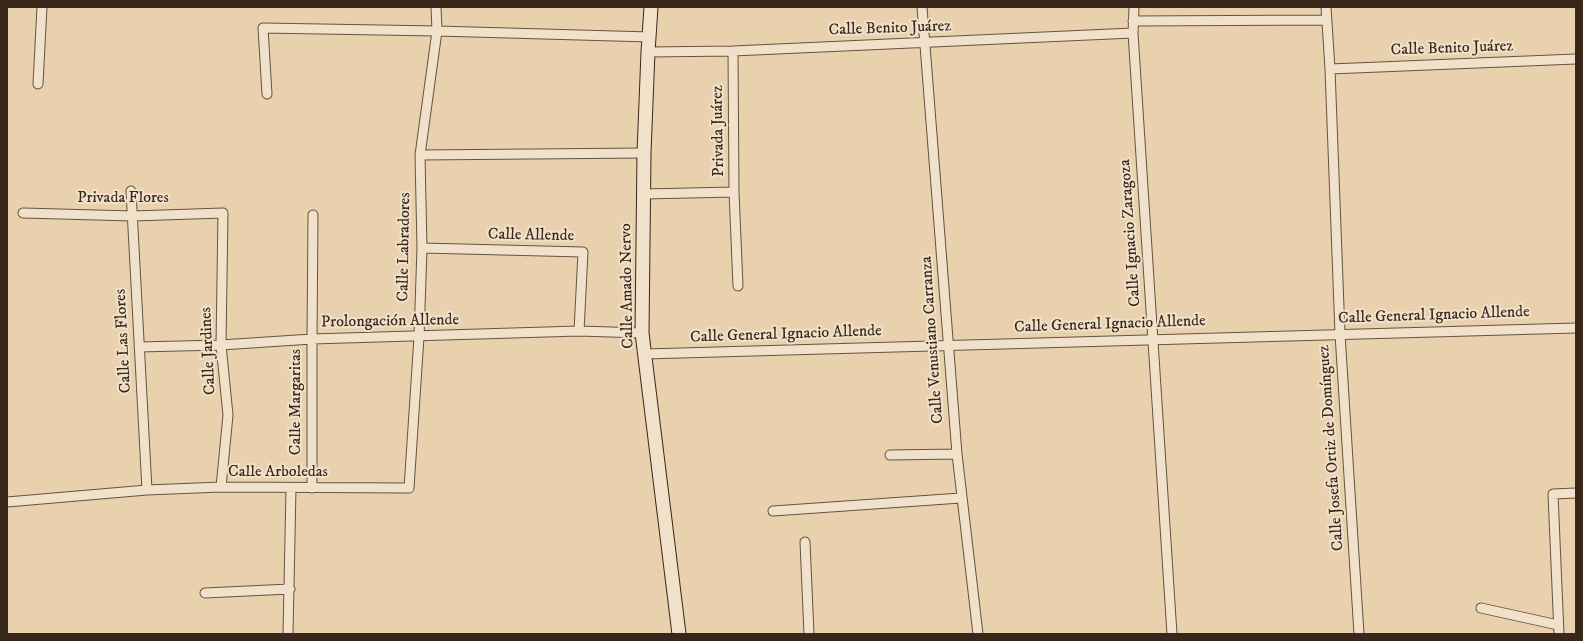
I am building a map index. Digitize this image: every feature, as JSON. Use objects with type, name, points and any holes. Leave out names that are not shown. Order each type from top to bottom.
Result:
[{"type":"street","points":[[38,84],[42,7]]},
{"type":"street","name":"Calle Labradores","points":[[409,488],[419,337],[422,248],[420,155],[437,31],[436,7]]},
{"type":"street","name":"Calle Amado Nervo","points":[[651,7],[644,152],[642,333],[679,634]]},
{"type":"street","name":"Calle Venustiano Carranza","points":[[922,7],[957,454],[978,634]]},
{"type":"street","name":"Calle Ignacio Zaragoza","points":[[1134,7],[1133,33],[1172,634]]},
{"type":"street","name":"Calle Josefa Ortiz de Domínguez","points":[[1326,7],[1330,69],[1340,334],[1359,634]]},
{"type":"street","points":[[1134,21],[1326,20]]},
{"type":"street","points":[[267,94],[263,28],[650,37]]},
{"type":"street","name":"Calle Benito Juárez","points":[[648,52],[732,51],[1133,33]]},
{"type":"street","name":"Privada Juárez","points":[[644,194],[734,192],[732,51]]},
{"type":"street","name":"Calle Benito Juárez","points":[[1330,69],[1576,59]]},
{"type":"street","points":[[420,155],[644,152]]},
{"type":"street","name":"Calle Las Flores","points":[[132,191],[147,490]]},
{"type":"street","points":[[734,192],[738,286]]},
{"type":"street","name":"Privada Flores","points":[[23,213],[133,216],[223,213]]},
{"type":"street","name":"Calle Jardines","points":[[221,487],[228,415],[221,344],[223,213]]},
{"type":"street","name":"Calle Margaritas","points":[[312,488],[313,215]]},
{"type":"street","name":"Calle Allende","points":[[422,248],[583,252],[579,331]]},
{"type":"street","name":"Calle General Ignacio Allende","points":[[645,354],[1576,328]]},
{"type":"street","name":"Prolongación Allende","points":[[139,347],[312,339],[419,337],[579,331],[642,333]]},
{"type":"street","points":[[890,455],[957,454]]},
{"type":"street","name":"Calle Arboledas","points":[[7,502],[147,490],[221,487],[409,488]]},
{"type":"street","points":[[288,634],[291,488]]},
{"type":"street","points":[[1481,608],[1559,630],[1553,494],[1576,493]]},
{"type":"street","points":[[773,511],[961,498]]},
{"type":"street","points":[[805,542],[809,634]]},
{"type":"street","points":[[205,593],[290,589]]}]
